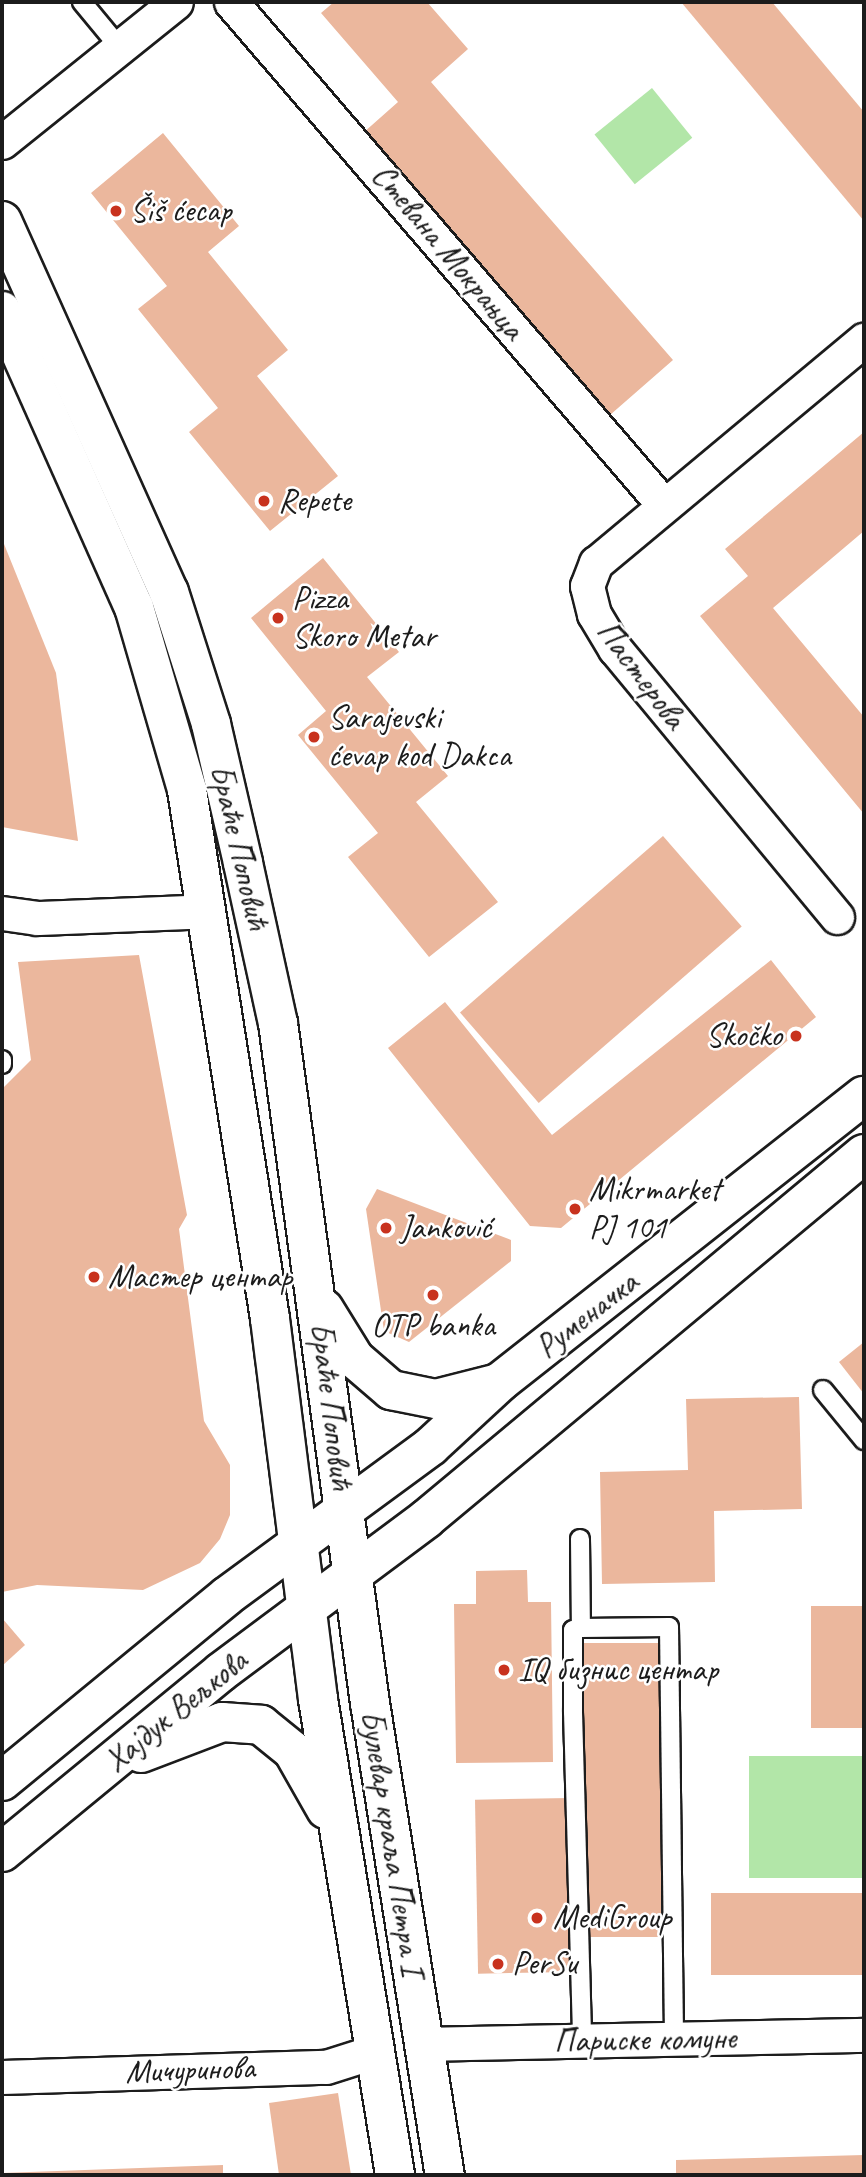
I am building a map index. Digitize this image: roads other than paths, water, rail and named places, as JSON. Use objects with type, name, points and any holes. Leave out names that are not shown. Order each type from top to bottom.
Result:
[{"type":"street","points":[[2,142],[176,2]]},
{"type":"street","name":"Стевана Мокрањца","points":[[231,2],[663,504]]},
{"type":"street","name":"Браће Поповић","points":[[2,220],[169,592],[211,724],[278,1023],[344,1510]]},
{"type":"street","name":"Браће Поповић","points":[[2,311],[134,607],[174,735],[208,911],[299,1543]]},
{"type":"street","name":"Пастерова","points":[[837,917],[615,649],[594,614],[587,586],[596,563],[663,504],[864,340]]},
{"type":"street","points":[[2,913],[37,918],[208,911]]},
{"type":"street","name":"Руменачка","points":[[344,1510],[430,1446],[500,1382],[864,1096]]},
{"type":"street","name":"Руменачка","points":[[353,1574],[426,1520],[864,1154]]},
{"type":"street","points":[[317,1298],[355,1359],[391,1390],[436,1399],[500,1382]]},
{"type":"street","name":"Хајдук Вељкова","points":[[2,1781],[344,1510]]},
{"type":"street","name":"Булевар краља Петра I","points":[[344,1510],[445,2175]]},
{"type":"street","name":"Булевар краља Петра I","points":[[299,1543],[339,1832],[395,2175]]},
{"type":"street","name":"Хајдук Вељкова","points":[[2,1852],[104,1768],[353,1574]]},
{"type":"street","points":[[104,1768],[222,1722],[261,1725],[293,1751],[339,1832]]},
{"type":"street","name":"Париске комуне","points":[[425,2044],[864,2035]]},
{"type":"street","name":"Мичуринова","points":[[2,2077],[326,2067],[376,2051]]},
{"type":"lane","points":[[82,2],[120,48]]},
{"type":"lane","points":[[823,1390],[864,1440]]},
{"type":"lane","points":[[580,1539],[581,1628]]},
{"type":"lane","points":[[582,2041],[573,1712],[573,1630],[581,1628],[669,1627],[674,2039]]},
{"type":"place","name":"Šiš ćecap","points":[[116,211]]},
{"type":"place","name":"Repete","points":[[264,501]]},
{"type":"place","name":"Pizza Skoro Metar","points":[[278,618]]},
{"type":"place","name":"Sarajevski ćevap kod Dakca","points":[[314,737]]},
{"type":"place","name":"Skočko","points":[[796,1036]]},
{"type":"place","name":"Mikrmarket PJ 101","points":[[575,1209]]},
{"type":"place","name":"Janković","points":[[386,1228]]},
{"type":"place","name":"Мастер центар","points":[[94,1277]]},
{"type":"place","name":"OTP banka","points":[[433,1295]]},
{"type":"place","name":"IQ бизнис центар","points":[[504,1670]]},
{"type":"place","name":"MediGroup","points":[[537,1918]]},
{"type":"place","name":"PerSu","points":[[498,1964]]}]
